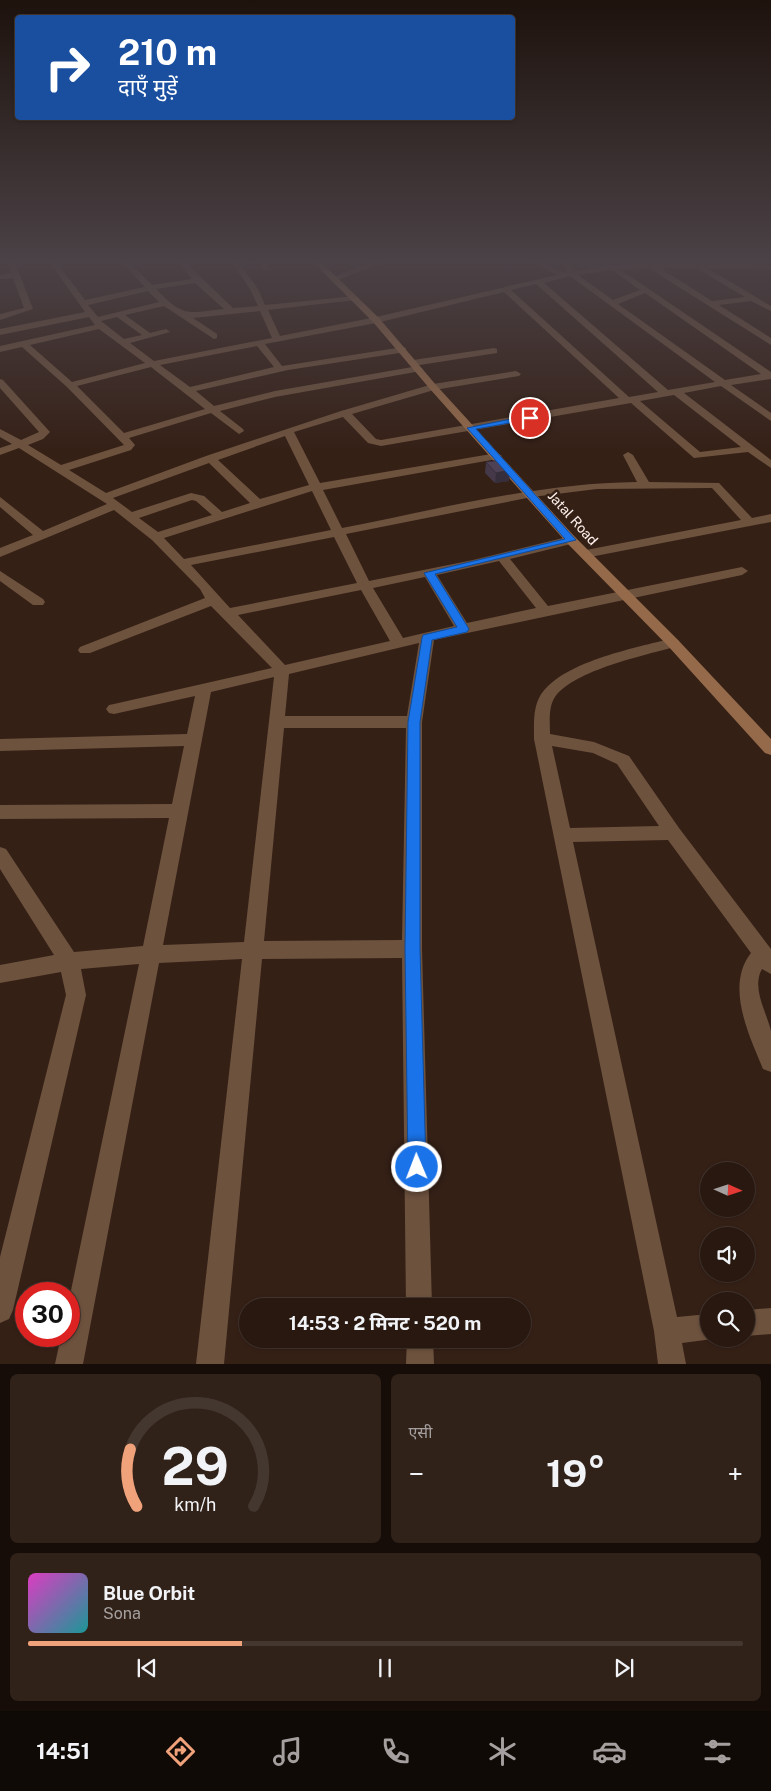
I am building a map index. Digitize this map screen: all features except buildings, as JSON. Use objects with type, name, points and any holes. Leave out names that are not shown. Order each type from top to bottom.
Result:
[{"type":"main road","name":"Jatal Road","points":[[379,324],[433,387],[532,494],[571,540],[625,593],[771,748]]},
{"type":"street","points":[[0,332],[37,324]]},
{"type":"street","points":[[0,349],[24,344],[84,324]]},
{"type":"street","points":[[100,324],[239,431]]},
{"type":"street","points":[[132,324],[149,336]]},
{"type":"street","points":[[197,324],[214,336]]},
{"type":"street","points":[[271,324],[277,339]]},
{"type":"street","points":[[70,385],[152,364],[357,324]]},
{"type":"street","points":[[544,324],[630,400],[698,456],[748,449]]},
{"type":"street","points":[[588,324],[672,393],[771,465]]},
{"type":"street","points":[[641,324],[771,418]]},
{"type":"street","points":[[695,324],[771,376]]},
{"type":"street","points":[[742,324],[771,342]]},
{"type":"street","points":[[123,342],[166,332]]},
{"type":"street","points":[[259,342],[280,369]]},
{"type":"street","points":[[24,344],[70,385],[130,445],[127,448],[59,469]]},
{"type":"street","points":[[188,390],[280,369],[402,350]]},
{"type":"street","points":[[122,437],[211,410],[303,388],[494,351]]},
{"type":"street","points":[[0,553],[42,536],[110,501],[210,458],[288,431],[433,387],[516,374]]},
{"type":"street","points":[[345,413],[375,443],[771,376]]},
{"type":"street","points":[[0,382],[45,432],[39,437],[0,452]]},
{"type":"street","points":[[288,431],[296,451],[318,487],[365,586],[400,644]]},
{"type":"street","points":[[0,432],[110,501],[156,537],[205,587],[213,600],[228,613],[282,670]]},
{"type":"street","points":[[628,455],[644,486]]},
{"type":"street","points":[[156,537],[257,503],[318,487],[497,456]]},
{"type":"street","points":[[210,458],[257,503]]},
{"type":"street","points":[[182,563],[532,494],[597,486],[716,485],[749,522]]},
{"type":"street","points":[[130,517],[191,496],[200,498],[219,515]]},
{"type":"street","points":[[0,501],[42,536]]},
{"type":"street","points":[[585,554],[771,518]]},
{"type":"street","points":[[228,613],[502,558],[571,540]]},
{"type":"street","points":[[502,558],[545,611]]},
{"type":"street","points":[[114,709],[204,686],[625,593],[742,571]]},
{"type":"street","points":[[429,573],[463,629]]},
{"type":"street","points":[[0,575],[38,602]]},
{"type":"street","points":[[85,650],[213,600]]},
{"type":"street","points":[[419,1298],[412,949],[414,722],[427,638]]},
{"type":"street","points":[[672,643],[577,673],[558,683],[549,694],[542,708],[542,739],[667,1331],[672,1364]]},
{"type":"street","points":[[210,1364],[254,950],[275,722],[282,670]]},
{"type":"street","points":[[69,1364],[204,686]]},
{"type":"street","points":[[275,722],[414,722]]},
{"type":"street","points":[[542,739],[591,747],[611,753],[623,760],[673,833],[767,959],[750,970],[748,982],[755,1014],[771,1061]]},
{"type":"street","points":[[0,745],[194,740]]},
{"type":"street","points":[[0,812],[178,811]]},
{"type":"street","points":[[562,835],[673,833]]},
{"type":"street","points":[[0,854],[68,961],[76,994],[0,1310]]},
{"type":"street","points":[[0,974],[68,961],[150,954],[254,950],[412,949]]},
{"type":"street","points":[[755,1323],[771,1321]]},
{"type":"street","points":[[667,1331],[700,1328]]},
{"type":"street","points":[[420,1348],[420,1364]]},
{"type":"route","points":[[417,1167],[412,949],[414,722],[427,638],[463,629],[429,573],[502,558],[571,540],[532,494],[471,428],[530,418]]}]
